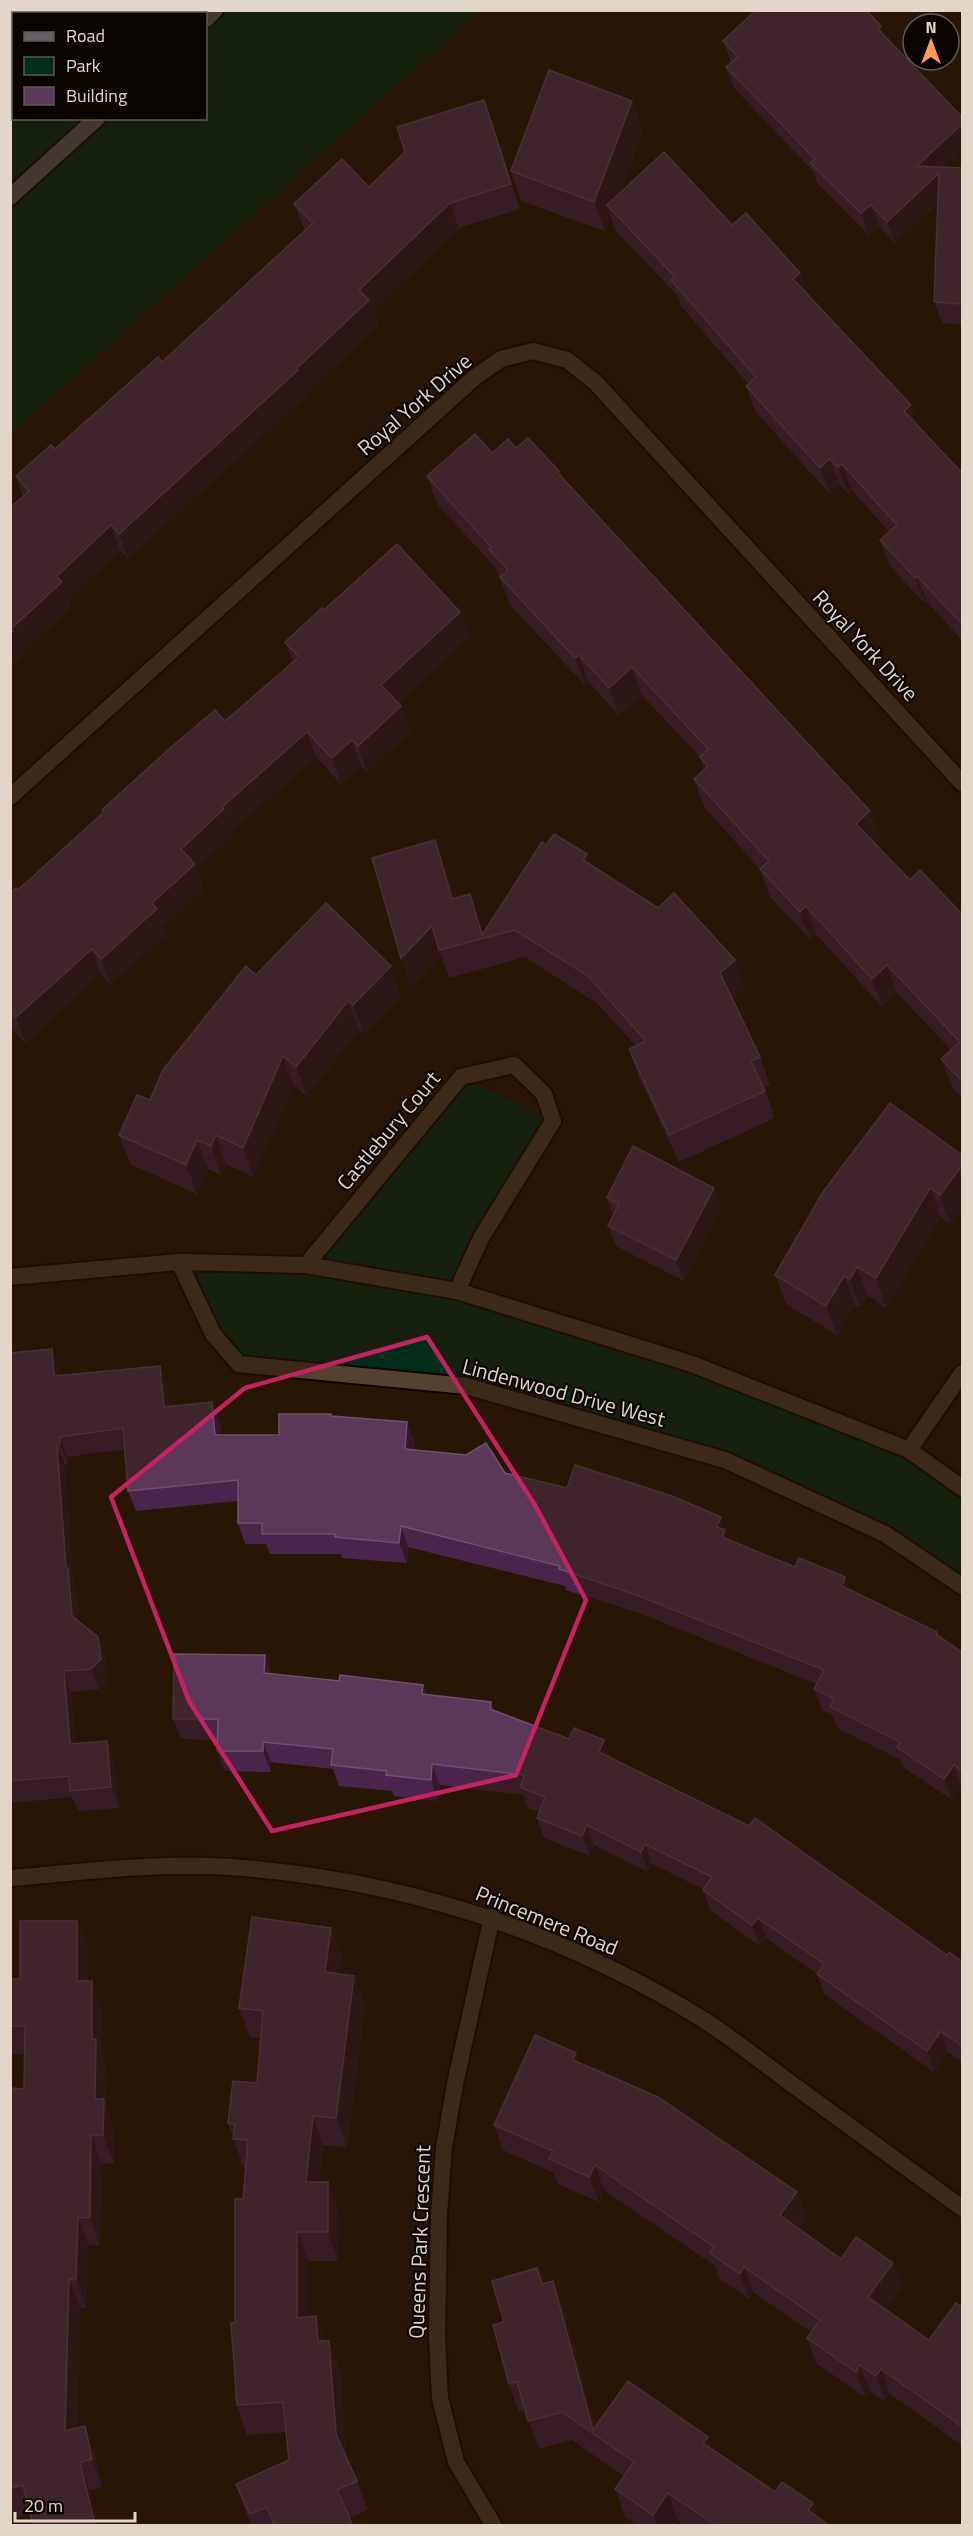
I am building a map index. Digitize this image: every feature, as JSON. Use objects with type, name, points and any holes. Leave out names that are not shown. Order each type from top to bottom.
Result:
[{"type":"main road","points":[[10,197],[95,120]]},
{"type":"street","name":"Royal York Drive","points":[[10,797],[474,378],[501,359],[532,351],[567,360],[595,382],[963,783]]},
{"type":"street","name":"Castlebury Court","points":[[306,1265],[461,1077],[514,1065],[544,1094],[553,1121],[481,1238],[457,1291]]},
{"type":"street","points":[[10,1276],[179,1262],[306,1265],[457,1291],[692,1364],[909,1450],[963,1488]]},
{"type":"street","name":"Lindenwood Drive West","points":[[179,1262],[213,1334],[239,1364],[466,1386],[724,1460],[885,1534],[963,1586]]},
{"type":"street","points":[[909,1450],[963,1373]]},
{"type":"street","name":"Princemere Road","points":[[10,1878],[152,1868],[228,1867],[305,1875],[380,1887],[492,1917],[588,1957],[705,2021],[963,2208]]},
{"type":"street","name":"Queens Park Crescent","points":[[492,1917],[455,2084],[444,2148],[439,2215],[437,2335],[440,2398],[456,2462],[494,2526]]},
{"type":"highlighted area","points":[[427,1337],[535,1505],[586,1600],[516,1775],[272,1831],[189,1701],[111,1497],[245,1388]]},
{"type":"green space","points":[[11,11],[479,11],[11,434]]},
{"type":"green space","points":[[461,1077],[553,1121],[457,1291],[692,1364],[909,1450],[962,1488],[962,1586],[885,1534],[725,1460],[466,1386],[239,1364],[179,1262],[306,1265]]},
{"type":"building","points":[[756,10],[866,10],[881,26],[878,29],[901,53],[901,72],[919,72],[963,118],[963,123],[917,166],[963,168],[963,310],[962,304],[934,302],[939,173],[887,222],[871,205],[861,213],[810,163],[815,159],[726,67],[738,57],[723,41]]},
{"type":"building","points":[[549,70],[632,101],[594,202],[511,171]]},
{"type":"building","points":[[484,100],[511,184],[450,203],[359,290],[369,300],[297,368],[298,370],[119,534],[111,525],[57,576],[62,582],[11,629],[13,631],[10,633],[10,508],[29,491],[16,476],[51,445],[55,449],[158,357],[162,362],[313,223],[294,204],[342,159],[369,187],[405,152],[397,127]]},
{"type":"building","points":[[664,152],[732,225],[746,213],[800,273],[793,279],[911,405],[904,411],[963,474],[963,625],[880,540],[897,525],[842,464],[838,467],[830,459],[820,468],[746,386],[756,377],[671,280],[675,277],[607,205]]},
{"type":"building","points":[[475,434],[492,453],[508,439],[516,448],[528,438],[870,811],[856,824],[910,880],[920,870],[963,915],[963,1082],[941,1059],[960,1042],[887,965],[872,979],[806,906],[800,912],[760,869],[769,861],[694,779],[708,766],[700,757],[708,749],[632,667],[609,688],[579,655],[575,658],[500,577],[508,570],[489,549],[491,547],[427,476]]},
{"type":"building","points":[[397,544],[460,612],[381,685],[401,706],[358,746],[352,740],[332,758],[307,732],[222,807],[224,809],[181,849],[195,864],[152,903],[157,909],[101,959],[92,949],[16,1017],[10,1011],[10,893],[16,888],[18,890],[104,812],[102,810],[215,710],[225,721],[299,657],[285,642]]},
{"type":"building","points":[[554,834],[587,854],[583,860],[658,908],[674,893],[735,960],[720,973],[760,1057],[751,1061],[765,1091],[669,1135],[629,1049],[646,1041],[588,976],[515,930],[439,950],[432,926],[401,958],[372,858],[435,840],[452,899],[470,894],[482,935],[542,842],[546,845]]},
{"type":"building","points":[[326,903],[391,966],[353,1005],[348,1001],[296,1067],[283,1056],[243,1148],[216,1135],[211,1146],[197,1140],[186,1165],[119,1135],[137,1095],[150,1100],[163,1070],[246,966],[256,975]]},
{"type":"building","points":[[890,1103],[963,1156],[963,1164],[940,1195],[930,1188],[876,1278],[857,1267],[850,1279],[844,1276],[826,1306],[775,1275],[823,1192]]},
{"type":"building","points":[[633,1146],[714,1188],[676,1260],[608,1226],[619,1204],[607,1198]]},
{"type":"building","points":[[52,1349],[54,1376],[160,1366],[164,1407],[212,1402],[215,1435],[279,1435],[279,1414],[331,1414],[331,1416],[407,1422],[405,1449],[466,1455],[486,1443],[505,1473],[567,1488],[575,1465],[672,1496],[721,1517],[717,1527],[725,1530],[722,1537],[795,1567],[799,1558],[845,1577],[842,1586],[937,1632],[936,1634],[963,1653],[963,1771],[954,1765],[944,1779],[897,1747],[900,1742],[830,1707],[834,1699],[814,1689],[824,1670],[634,1594],[559,1569],[560,1566],[401,1526],[399,1543],[335,1537],[335,1534],[262,1534],[262,1523],[238,1523],[238,1480],[128,1491],[123,1428],[60,1437],[60,1444],[57,1445],[72,1616],[98,1637],[101,1659],[91,1669],[64,1671],[70,1744],[107,1741],[111,1787],[70,1791],[69,1776],[10,1781],[10,1353]]},
{"type":"building","points":[[174,1654],[265,1655],[264,1673],[339,1681],[340,1675],[423,1685],[422,1694],[491,1702],[490,1709],[569,1739],[574,1728],[604,1740],[599,1752],[749,1826],[755,1818],[947,1955],[949,1952],[963,1962],[963,2047],[941,2031],[927,2051],[817,1974],[824,1964],[758,1918],[752,1925],[703,1890],[712,1877],[645,1844],[641,1852],[587,1825],[582,1836],[537,1818],[545,1797],[520,1787],[525,1775],[432,1764],[431,1780],[386,1775],[387,1771],[331,1765],[333,1749],[263,1742],[263,1751],[217,1751],[218,1719],[173,1719]]},
{"type":"building","points":[[252,1917],[331,1928],[325,1972],[354,1976],[336,2118],[313,2116],[306,2182],[328,2182],[328,2232],[297,2232],[297,2318],[316,2316],[318,2341],[329,2341],[336,2434],[357,2481],[337,2490],[353,2526],[275,2526],[267,2507],[250,2514],[236,2484],[289,2460],[283,2402],[237,2405],[231,2323],[235,2322],[235,2199],[243,2199],[248,2140],[233,2139],[235,2124],[228,2123],[233,2081],[257,2083],[263,2011],[239,2008]]},
{"type":"building","points":[[20,1921],[77,1921],[77,1981],[92,1981],[92,2039],[96,2039],[95,2099],[104,2099],[103,2135],[91,2135],[90,2218],[78,2217],[76,2280],[69,2279],[65,2431],[85,2426],[92,2459],[80,2462],[96,2526],[33,2526],[23,2485],[10,2488],[10,2088],[24,2089],[25,2026],[10,2026],[10,1979],[20,1979]]},
{"type":"building","points":[[535,2035],[576,2053],[573,2060],[658,2097],[797,2192],[780,2215],[841,2259],[856,2237],[893,2263],[868,2297],[929,2340],[956,2303],[963,2308],[963,2427],[881,2369],[876,2376],[860,2365],[856,2372],[807,2338],[820,2320],[744,2267],[740,2274],[710,2253],[714,2247],[595,2165],[589,2177],[549,2159],[553,2151],[494,2125]]},
{"type":"building","points":[[537,2268],[542,2284],[553,2281],[593,2430],[628,2381],[708,2437],[703,2443],[775,2492],[782,2482],[813,2503],[808,2510],[830,2526],[717,2526],[668,2493],[653,2515],[615,2489],[634,2462],[562,2412],[528,2421],[517,2381],[509,2384],[493,2325],[504,2322],[492,2281]]}]
